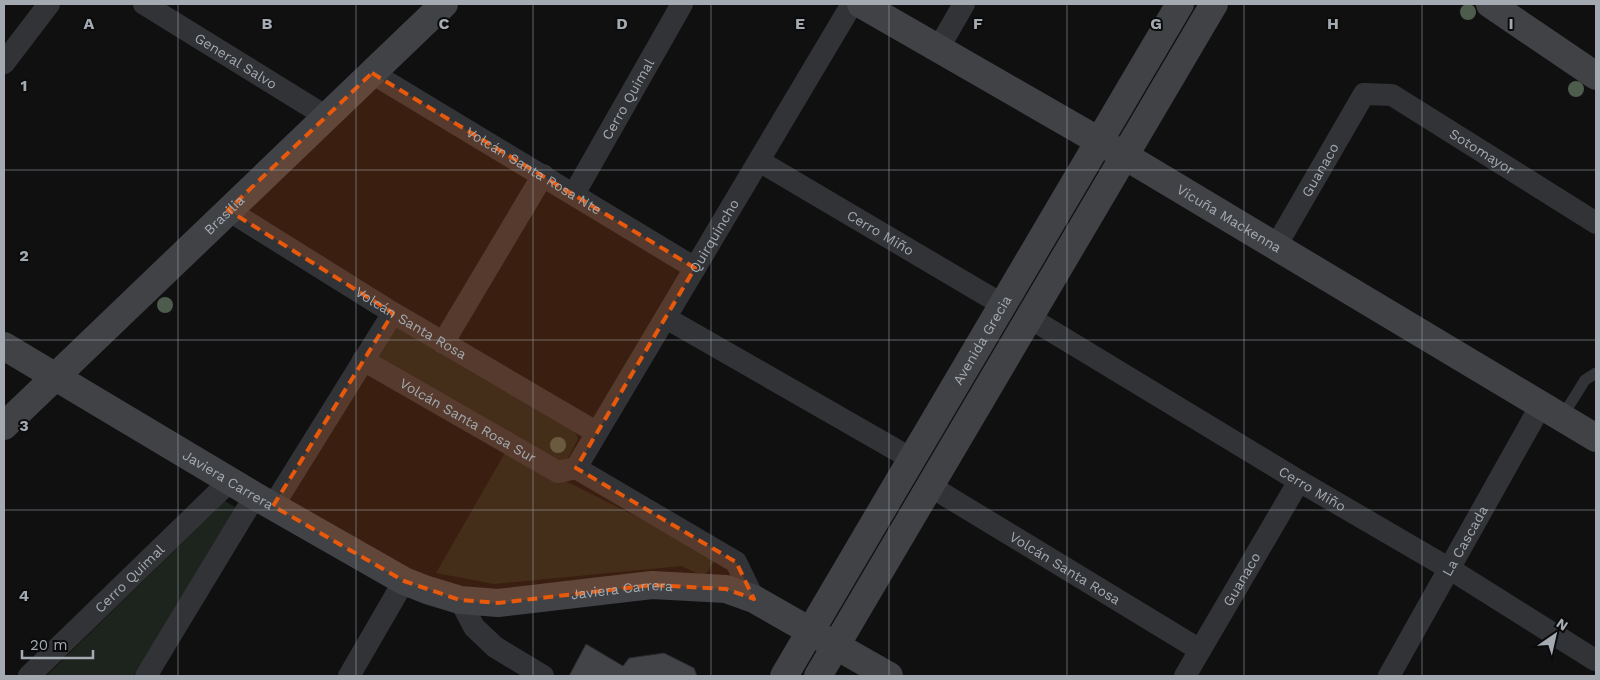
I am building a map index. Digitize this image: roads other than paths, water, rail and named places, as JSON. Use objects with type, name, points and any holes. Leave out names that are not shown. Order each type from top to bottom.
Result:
[{"type":"street","points":[[4,63],[49,4]]},
{"type":"street","name":"General Salvo","points":[[144,4],[327,117]]},
{"type":"street","name":"Brasilia","points":[[4,426],[55,375],[444,4]]},
{"type":"street","name":"Cerro Quimal","points":[[574,194],[682,4]]},
{"type":"street","name":"Quirquincho","points":[[576,468],[852,4]]},
{"type":"street","name":"Vicuña Mackenna","points":[[861,4],[1099,141],[1596,438]]},
{"type":"street","points":[[938,48],[964,4]]},
{"type":"street","name":"Avenida Grecia","points":[[784,676],[1180,4]]},
{"type":"street","points":[[818,676],[1214,4]]},
{"type":"street","points":[[1490,4],[1596,76]]},
{"type":"street","name":"Volcán Santa Rosa Nte","points":[[372,73],[695,268]]},
{"type":"street","name":"Sotomayor","points":[[1364,94],[1392,95],[1596,223]]},
{"type":"street","name":"Guanaco","points":[[1276,246],[1364,94]]},
{"type":"street","name":"Cerro Miño","points":[[759,161],[1003,305]]},
{"type":"street","points":[[443,343],[543,175]]},
{"type":"street","name":"Volcán Santa Rosa","points":[[228,210],[393,314],[596,432]]},
{"type":"street","points":[[146,676],[393,314]]},
{"type":"street","points":[[666,318],[912,459]]},
{"type":"street","name":"Cerro Miño","points":[[1030,318],[1299,481],[1450,569],[1592,665]]},
{"type":"street","name":"Javiera Carrera","points":[[4,346],[264,501],[404,581],[460,600],[498,603],[652,586],[726,589],[754,599],[889,676]]},
{"type":"street","name":"Volcán Santa Rosa Sur","points":[[363,360],[558,472],[576,468]]},
{"type":"street","name":"La Cascada","points":[[1389,676],[1450,569],[1551,411]]},
{"type":"street","points":[[576,468],[736,562],[754,599]]},
{"type":"street","name":"Cerro Quimal","points":[[29,676],[230,481]]},
{"type":"street","name":"Guanaco","points":[[1185,676],[1299,481]]},
{"type":"street","name":"Volcán Santa Rosa","points":[[930,486],[1200,650]]},
{"type":"street","points":[[349,676],[404,581]]},
{"type":"street","points":[[460,600],[474,627],[495,647],[543,676]]},
{"type":"lane","points":[[1551,411],[1585,380],[1596,373]]}]
